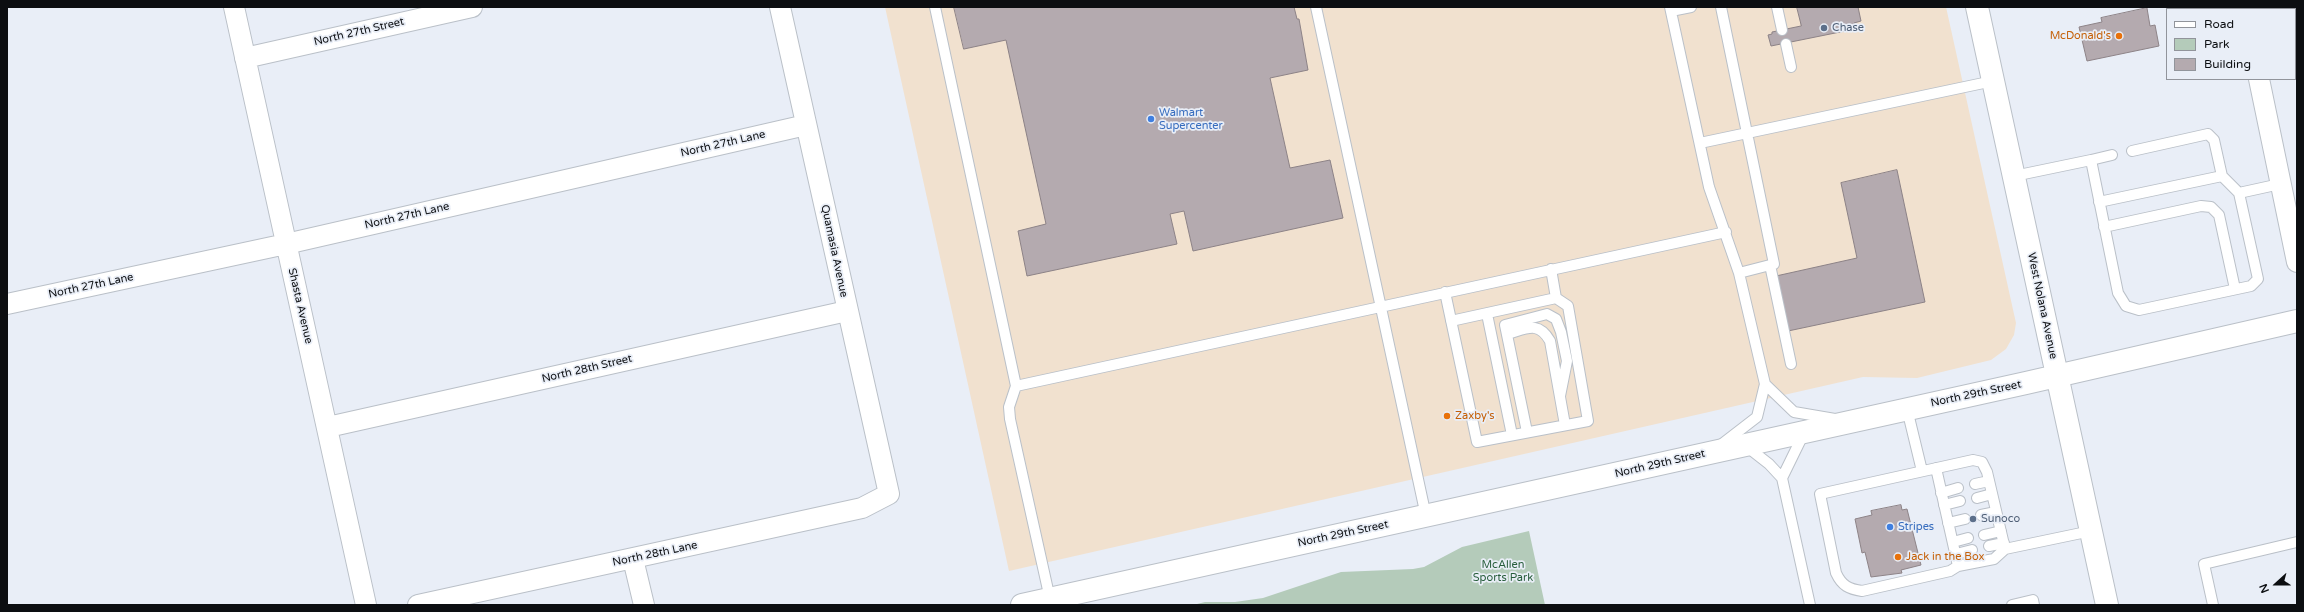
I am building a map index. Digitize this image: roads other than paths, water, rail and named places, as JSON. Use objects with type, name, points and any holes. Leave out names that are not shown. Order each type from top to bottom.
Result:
[{"type":"street","name":"Shasta Avenue","points":[[234,7],[328,427],[366,605]]},
{"type":"street","name":"North 27th Street","points":[[245,58],[472,7]]},
{"type":"street","name":"Quamasia Avenue","points":[[780,7],[889,494]]},
{"type":"street","name":"West Nolana Avenue","points":[[1977,7],[2107,605]]},
{"type":"street","points":[[2258,80],[2297,262]]},
{"type":"street","name":"North 27th Lane","points":[[7,304],[286,244],[806,125]]},
{"type":"street","name":"North 28th Street","points":[[328,427],[847,310]]},
{"type":"street","name":"North 29th Street","points":[[1022,605],[1851,422],[2297,321]]},
{"type":"street","name":"North 28th Lane","points":[[418,605],[862,508],[889,494]]},
{"type":"street","points":[[633,558],[644,605]]},
{"type":"lane","points":[[935,7],[1016,386],[1009,407],[1010,419],[1050,599]]},
{"type":"lane","points":[[1316,7],[1426,516]]},
{"type":"lane","points":[[1691,7],[1671,9],[1709,187],[1726,232],[1739,273],[1765,384],[1757,417],[1712,452]]},
{"type":"lane","points":[[1721,7],[1774,264],[1739,273]]},
{"type":"lane","points":[[1777,7],[1782,30]]},
{"type":"lane","points":[[1786,44],[1791,66]]},
{"type":"lane","points":[[1700,143],[1993,81]]},
{"type":"lane","points":[[2091,160],[2118,293],[2126,306],[2139,310],[2251,286],[2258,279],[2240,193],[2222,176],[2214,140],[2208,134],[2132,151]]},
{"type":"lane","points":[[2014,176],[2112,155]]},
{"type":"lane","points":[[2100,202],[2222,176]]},
{"type":"lane","points":[[2240,193],[2280,184]]},
{"type":"lane","points":[[2104,227],[2201,206],[2211,207],[2219,215],[2235,289]]},
{"type":"lane","points":[[1016,386],[1380,305],[1726,232]]},
{"type":"lane","points":[[1770,266],[1792,364]]},
{"type":"lane","points":[[1445,292],[1477,442],[1588,421],[1568,306],[1556,298],[1551,269]]},
{"type":"lane","points":[[1451,321],[1556,298]]},
{"type":"lane","points":[[1487,314],[1512,435]]},
{"type":"lane","points":[[1528,432],[1505,325],[1547,314],[1556,319],[1561,332],[1567,362],[1560,396]]},
{"type":"lane","points":[[1507,334],[1535,327],[1544,331],[1550,341],[1565,425]]},
{"type":"lane","points":[[1765,384],[1794,412],[1851,422]]},
{"type":"lane","points":[[1907,409],[1922,471]]},
{"type":"lane","points":[[1782,478],[1804,432]]},
{"type":"lane","points":[[1744,445],[1769,464],[1782,478],[1810,605]]},
{"type":"lane","points":[[1973,460],[1982,462],[1989,481],[2004,546],[1994,559],[1958,566],[1950,571],[1862,591],[1850,589],[1840,582],[1836,573],[1820,494],[1922,471],[1973,460]]},
{"type":"lane","points":[[1936,468],[1958,566]]},
{"type":"lane","points":[[1975,484],[1989,481]]},
{"type":"lane","points":[[1942,493],[1958,488]]},
{"type":"lane","points":[[1977,498],[1992,494]]},
{"type":"lane","points":[[1944,505],[1960,501]]},
{"type":"lane","points":[[1981,516],[1996,512]]},
{"type":"lane","points":[[1948,523],[1965,519]]},
{"type":"lane","points":[[1984,535],[2001,531]]},
{"type":"lane","points":[[1989,546],[2004,546],[2091,532]]},
{"type":"lane","points":[[1953,542],[1968,538]]},
{"type":"lane","points":[[2213,605],[2204,564],[2297,542]]},
{"type":"lane","points":[[1956,554],[1972,550]]},
{"type":"lane","points":[[2012,605],[2033,600],[2034,605]]},
{"type":"place","name":"Chase","points":[[1824,28]]},
{"type":"place","name":"McDonald's","points":[[2119,36]]},
{"type":"place","name":"Walmart Supercenter","points":[[1151,119]]},
{"type":"place","name":"Zaxby's","points":[[1447,416]]},
{"type":"place","name":"Sunoco","points":[[1973,519]]},
{"type":"place","name":"Stripes","points":[[1890,527]]},
{"type":"place","name":"Jack in the Box","points":[[1898,557]]},
{"type":"park label","name":"McAllen Sports Park","points":[[1503,571]]}]
